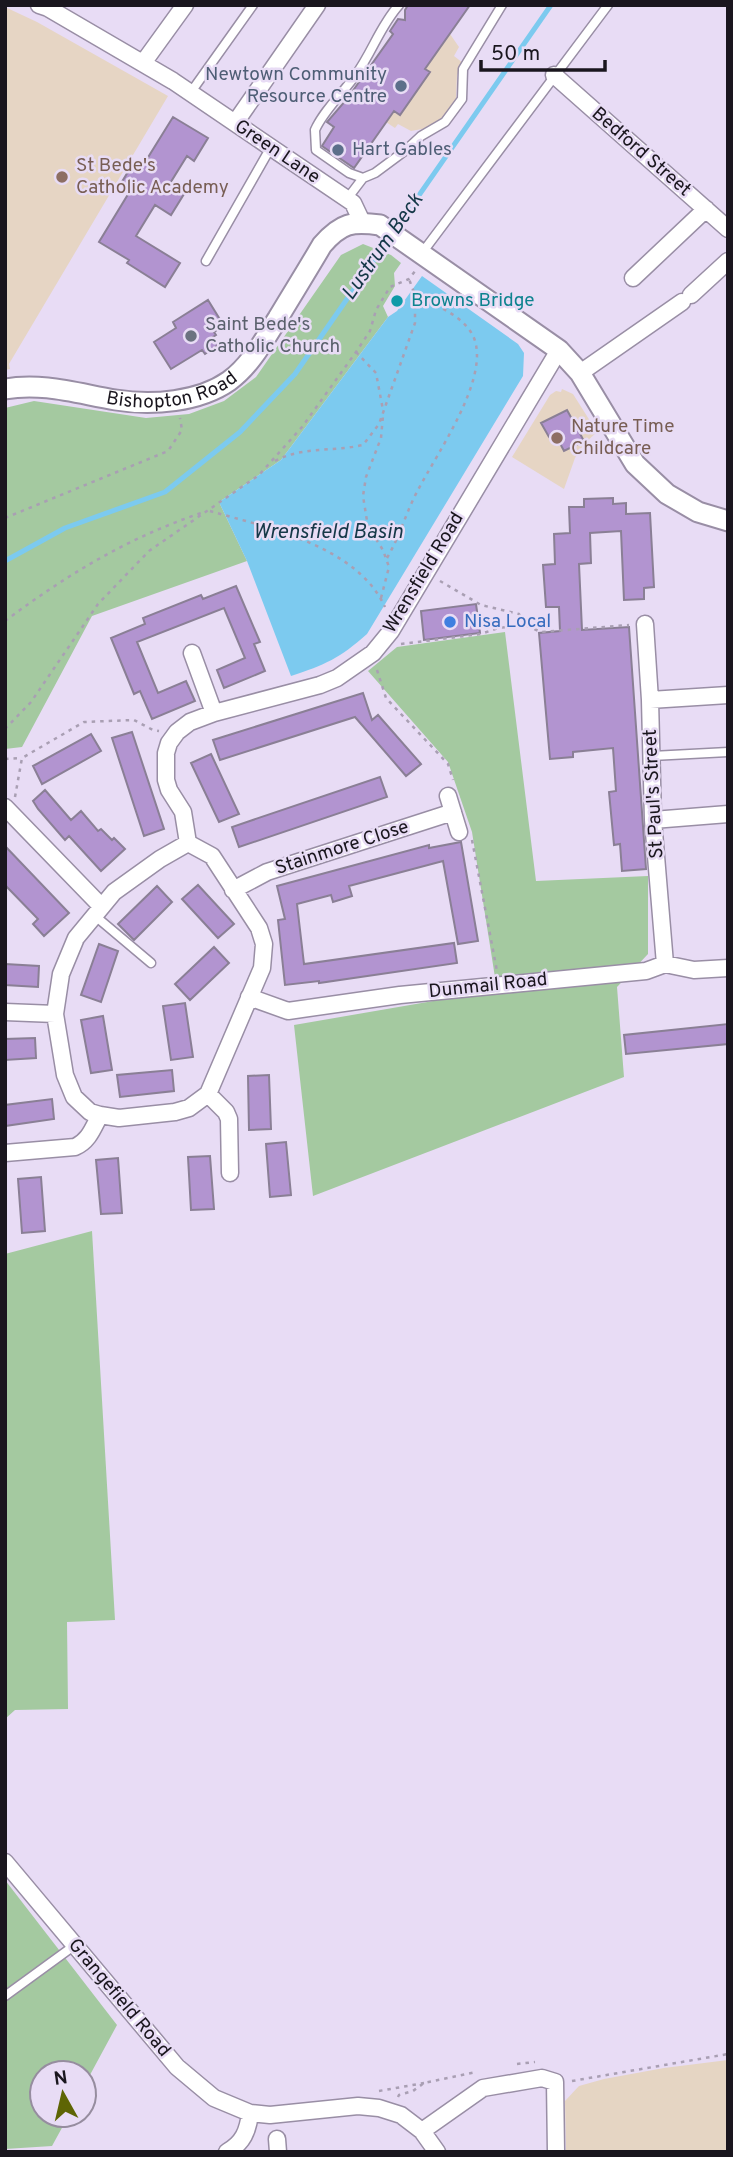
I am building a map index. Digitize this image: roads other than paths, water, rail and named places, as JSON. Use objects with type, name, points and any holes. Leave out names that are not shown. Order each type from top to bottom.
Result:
[{"type":"street","points":[[143,63],[185,5]]},
{"type":"street","points":[[235,123],[317,5]]},
{"type":"street","name":"Green Lane","points":[[45,6],[191,92],[353,203],[371,223]]},
{"type":"street","name":"Bedford Street","points":[[554,75],[728,229]]},
{"type":"street","points":[[633,278],[706,209]]},
{"type":"street","points":[[371,223],[424,254],[559,351],[580,373],[635,464],[667,494],[698,512],[728,521]]},
{"type":"street","name":"Bishopton Road","points":[[5,389],[22,386],[55,388],[120,401],[151,402],[178,400],[207,393],[230,380],[253,358],[334,231],[346,225],[371,223]]},
{"type":"street","points":[[580,373],[687,298],[728,261]]},
{"type":"street","name":"Wrensfield Road","points":[[188,843],[183,812],[166,780],[166,753],[177,732],[190,722],[214,713],[337,678],[355,667],[385,639],[559,351]]},
{"type":"street","name":"St Paul's Street","points":[[645,624],[653,820],[665,964]]},
{"type":"street","points":[[192,653],[214,713]]},
{"type":"street","points":[[650,700],[728,695]]},
{"type":"street","name":"Stainmore Close","points":[[233,890],[267,872],[450,804],[459,832]]},
{"type":"street","points":[[8,810],[97,911]]},
{"type":"street","points":[[653,820],[728,814]]},
{"type":"street","points":[[188,843],[212,856],[233,890],[258,929],[264,944],[262,968],[208,1094],[189,1108],[175,1112],[119,1118],[100,1115],[82,1105],[69,1089],[65,1075],[55,1014],[57,987],[69,951],[97,911],[129,880],[188,843]]},
{"type":"street","name":"Dunmail Road","points":[[249,997],[288,1011],[400,995],[646,971],[665,964],[694,970],[728,968]]},
{"type":"street","points":[[5,1012],[55,1014]]},
{"type":"street","points":[[208,1094],[226,1112],[229,1119],[230,1173]]},
{"type":"street","points":[[5,1153],[83,1144],[100,1115]]},
{"type":"street","name":"Grangefield Road","points":[[5,1862],[177,2067],[214,2098],[250,2113]]},
{"type":"street","points":[[422,2132],[483,2088],[542,2078],[561,2082],[555,2152]]},
{"type":"street","points":[[228,2152],[244,2138],[250,2113],[270,2115],[358,2106],[379,2108],[401,2115],[422,2132],[437,2152]]},
{"type":"lane","points":[[191,92],[253,5]]},
{"type":"lane","points":[[363,178],[349,173],[316,150],[315,130],[355,76],[373,48],[384,23],[399,5]]},
{"type":"lane","points":[[347,199],[363,178],[375,173],[421,136],[445,122],[462,99],[463,69],[502,5]]},
{"type":"lane","points":[[424,254],[608,5]]},
{"type":"lane","points":[[206,261],[271,147]]},
{"type":"lane","points":[[652,756],[728,752]]},
{"type":"lane","points":[[97,911],[151,963]]},
{"type":"lane","points":[[5,1996],[75,1945]]},
{"type":"water","name":"Wrensfield Basin","points":[[422,276],[518,344],[524,353],[523,376],[367,634],[332,660],[291,676],[247,561],[219,502],[281,460]]},
{"type":"waterway","name":"Lustrum Beck","points":[[5,561],[65,528],[165,492],[240,432],[295,374],[551,5]]},
{"type":"place","name":"Newtown Community Resource Centre","points":[[401,86]]},
{"type":"place","name":"Hart Gables","points":[[338,150]]},
{"type":"place","name":"St Bede's Catholic Academy","points":[[62,177]]},
{"type":"place","name":"Browns Bridge","points":[[397,301]]},
{"type":"place","name":"Saint Bede's Catholic Church","points":[[191,336]]},
{"type":"place","name":"Nature Time Childcare","points":[[557,438]]},
{"type":"place","name":"Nisa Local","points":[[450,622]]}]
